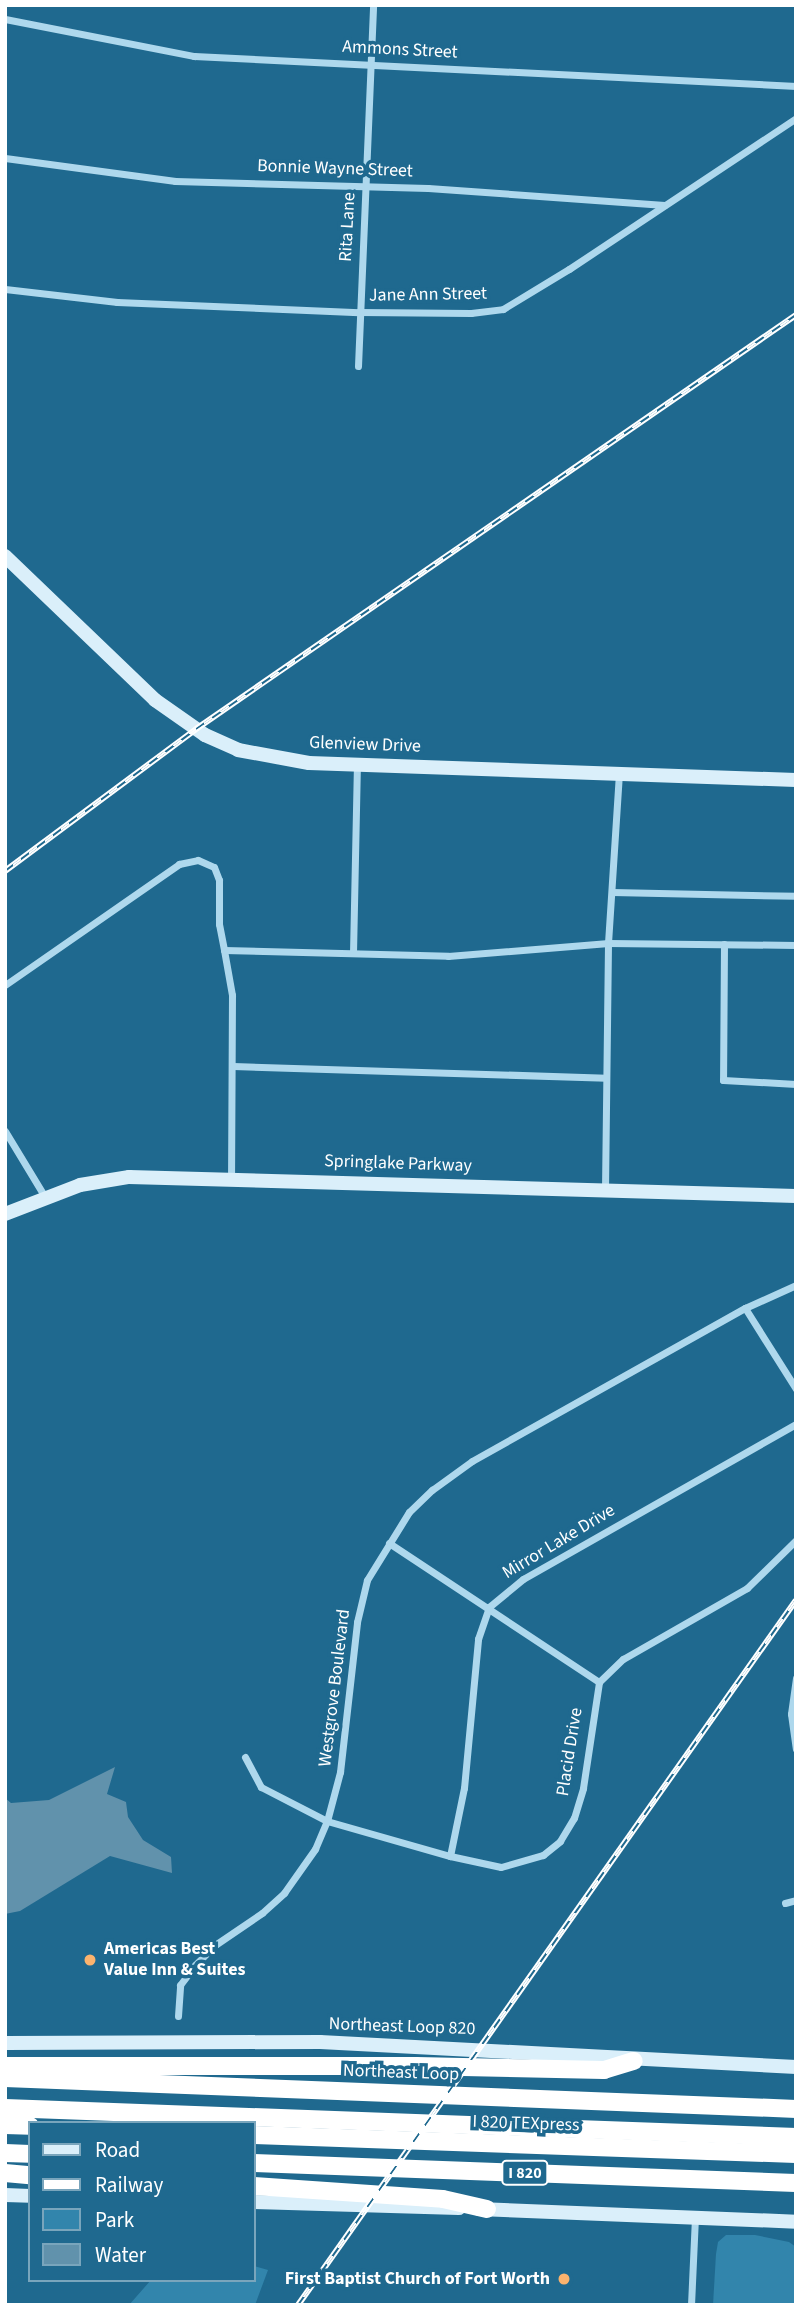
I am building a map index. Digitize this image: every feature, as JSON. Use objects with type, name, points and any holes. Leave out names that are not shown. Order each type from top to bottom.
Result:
[{"type":"highway","points":[[5,2066],[416,2066],[604,2070],[634,2061]]},
{"type":"highway","name":"Northeast Loop","points":[[5,2078],[796,2109]]},
{"type":"highway","name":"I 820 TEXpress","points":[[5,2108],[796,2137]]},
{"type":"highway","points":[[5,2125],[28,2126]]},
{"type":"highway","name":"I 820 TEXpress","points":[[256,2135],[796,2154]]},
{"type":"highway","points":[[5,2153],[28,2154]]},
{"type":"highway","name":"I 820","points":[[256,2163],[796,2183]]},
{"type":"highway","points":[[5,2173],[28,2175]]},
{"type":"highway","points":[[256,2186],[443,2199],[487,2209]]},
{"type":"main road","name":"Glenview Drive","points":[[5,556],[155,700],[205,735],[238,750],[275,759],[358,765],[796,780]]},
{"type":"main road","name":"Springlake Parkway","points":[[5,1214],[45,1197],[106,1178],[231,1178],[788,1196]]},
{"type":"main road","points":[[796,1185],[788,1196],[796,1205]]},
{"type":"main road","name":"Northeast Loop 820","points":[[5,2043],[320,2042],[449,2047],[634,2061],[796,2067]]},
{"type":"main road","points":[[5,2195],[28,2196]]},
{"type":"main road","points":[[256,2202],[796,2222]]},
{"type":"street","name":"Rita Lane","points":[[358,366],[373,5]]},
{"type":"street","name":"Ammons Street","points":[[5,19],[194,55],[796,86]]},
{"type":"street","name":"Jane Ann Street","points":[[5,289],[117,302],[359,312],[471,313],[503,309],[569,269],[796,118]]},
{"type":"street","name":"Bonnie Wayne Street","points":[[5,158],[175,181],[366,185],[665,205]]},
{"type":"street","points":[[353,953],[358,765]]},
{"type":"street","points":[[605,1190],[608,943],[619,774]]},
{"type":"street","points":[[5,985],[179,864],[198,860],[214,867],[219,880],[219,925],[232,995],[231,1178]]},
{"type":"street","points":[[612,892],[796,896]]},
{"type":"street","points":[[224,950],[447,956],[608,943],[796,945]]},
{"type":"street","points":[[724,944],[723,1080],[796,1084]]},
{"type":"street","points":[[233,1066],[606,1078]]},
{"type":"street","points":[[5,1131],[45,1197]]},
{"type":"street","name":"Westgrove Boulevard","points":[[178,2016],[180,1985],[195,1965],[215,1945],[262,1913],[284,1893],[315,1849],[327,1821],[340,1772],[357,1622],[367,1580],[409,1512],[432,1490],[472,1461],[745,1308],[796,1285]]},
{"type":"street","points":[[745,1308],[796,1389]]},
{"type":"street","name":"Mirror Lake Drive","points":[[489,1607],[523,1579],[796,1424]]},
{"type":"street","points":[[389,1543],[599,1682],[623,1659],[747,1588],[796,1539]]},
{"type":"street","points":[[450,1857],[464,1788],[478,1639],[489,1607]]},
{"type":"street","points":[[796,1678],[791,1714],[796,1749]]},
{"type":"street","name":"Placid Drive","points":[[245,1757],[261,1787],[327,1821],[450,1857],[501,1867],[543,1855],[560,1841],[574,1818],[583,1788],[599,1682]]},
{"type":"street","points":[[785,1903],[796,1900]]},
{"type":"street","points":[[691,2305],[695,2218]]},
{"type":"green space","points":[[726,2235],[755,2235],[789,2242],[796,2247],[796,2305],[713,2305],[718,2242]]},
{"type":"green space","points":[[256,2267],[268,2270],[255,2305],[129,2305],[149,2282],[256,2282]]},
{"type":"water","points":[[115,1767],[107,1794],[126,1802],[128,1817],[143,1840],[171,1857],[172,1873],[110,1856],[20,1911],[5,1914],[5,1798],[11,1803],[49,1800]]},
{"type":"railway","points":[[5,871],[196,729],[796,315]]},
{"type":"railway","points":[[298,2305],[796,1600]]},
{"type":"place","name":"Americas Best Value Inn & Suites","points":[[90,1960]]},
{"type":"place","name":"First Baptist Church of Fort Worth","points":[[564,2279]]}]
